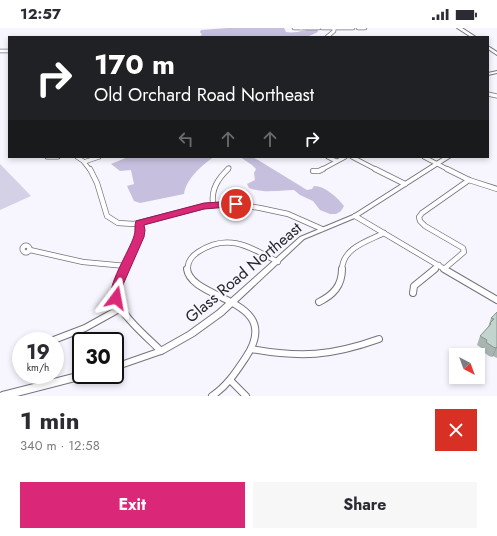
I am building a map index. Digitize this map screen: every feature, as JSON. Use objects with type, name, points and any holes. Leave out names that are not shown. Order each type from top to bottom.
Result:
[{"type":"main road","points":[[455,28],[468,36]]},
{"type":"main road","points":[[459,28],[472,36]]},
{"type":"main road","points":[[489,48],[497,54]]},
{"type":"street","points":[[294,28],[353,28]]},
{"type":"street","points":[[328,36],[334,31],[334,28]]},
{"type":"street","points":[[358,28],[365,28]]},
{"type":"street","points":[[78,158],[84,162],[94,177],[107,216],[110,220],[122,224],[139,223],[213,204],[236,204],[290,214],[314,223],[322,229]]},
{"type":"street","points":[[84,162],[96,158]]},
{"type":"street","points":[[330,158],[336,162]]},
{"type":"street","points":[[313,171],[319,170],[343,158]]},
{"type":"street","points":[[354,158],[405,184]]},
{"type":"street","points":[[426,158],[469,180],[497,189]]},
{"type":"street","name":"Glass Road Northeast","points":[[124,364],[160,351],[203,326],[232,303],[278,262],[302,238],[355,216],[446,158]]},
{"type":"street","points":[[213,204],[213,188],[222,174],[230,168]]},
{"type":"street","points":[[444,269],[464,252],[463,248],[425,226],[420,221],[419,217],[422,213],[469,180]]},
{"type":"street","points":[[355,216],[497,300]]},
{"type":"street","points":[[139,223],[139,237],[117,287],[116,298],[121,308],[160,351]]},
{"type":"street","points":[[319,302],[330,296],[338,287],[342,278],[342,266],[345,258],[350,252],[384,233]]},
{"type":"street","points":[[212,396],[231,381],[251,349],[256,332],[255,324],[251,317],[232,303],[198,284],[188,274],[187,264],[194,255],[216,243],[235,242],[278,262]]},
{"type":"street","points":[[30,250],[83,262],[126,266]]},
{"type":"street","points":[[413,293],[414,286],[439,266]]},
{"type":"street","points":[[64,335],[86,328],[121,308]]},
{"type":"street","points":[[251,349],[277,354],[300,356],[322,355],[359,347],[379,339]]},
{"type":"street","points":[[2,396],[72,378]]},
{"type":"street","points":[[231,381],[246,396]]},
{"type":"shaded area","points":[[228,28],[284,28],[286,32],[317,29],[318,32],[309,36],[200,36],[202,35],[200,32],[201,30]]},
{"type":"shaded area","points":[[126,158],[213,158],[200,168],[191,178],[185,188],[184,194],[140,203],[134,201],[127,186],[134,184],[131,170],[120,171],[111,164]]},
{"type":"shaded area","points":[[242,158],[254,158],[307,190],[312,189],[314,186],[318,186],[338,199],[344,206],[341,211],[336,214],[330,214],[320,210],[313,201],[300,195],[294,190],[266,191],[249,188],[247,184],[255,180],[254,173],[256,169]]},
{"type":"shaded area","points":[[0,164],[31,196],[0,210]]},
{"type":"building","points":[[497,312],[496,348],[480,336],[491,324],[490,323],[494,319],[491,318]]},
{"type":"route","points":[[116,298],[117,287],[139,237],[139,223],[213,204],[236,204]]}]
